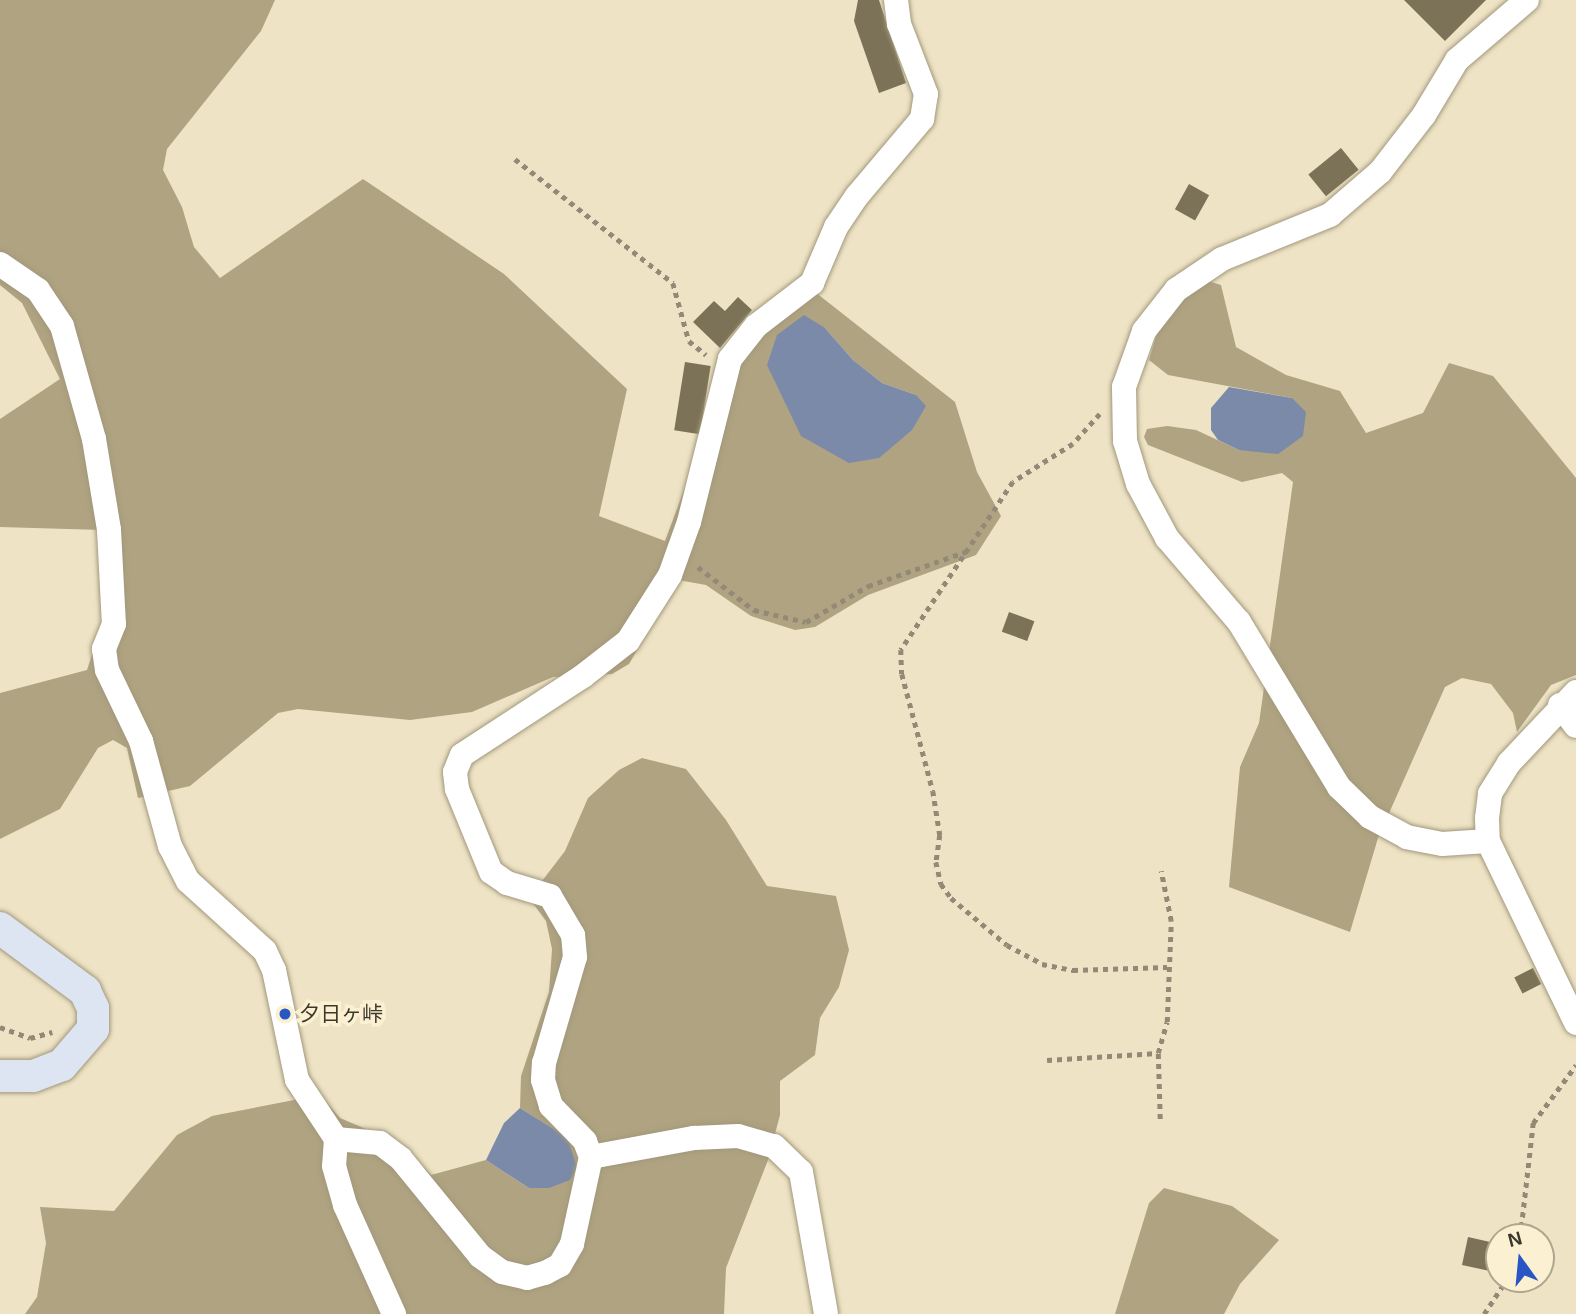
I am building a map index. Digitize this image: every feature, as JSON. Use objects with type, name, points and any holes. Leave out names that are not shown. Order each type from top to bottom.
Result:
[{"type":"main road","points":[[0,928],[85,991],[93,1021],[80,1049],[62,1065],[33,1076],[0,1076]]},
{"type":"street","points":[[336,1139],[380,1143],[401,1159],[480,1256],[502,1272],[527,1278],[560,1265],[572,1244],[591,1157],[585,1141],[551,1106],[543,1080],[544,1063],[575,957],[573,935],[550,896],[506,883],[491,872],[457,789],[455,772],[461,755],[583,676],[628,641],[670,575],[714,424],[724,369],[756,326],[812,283],[850,207],[922,119],[926,94],[898,24],[896,0]]},
{"type":"street","points":[[1488,841],[1442,844],[1407,837],[1370,817],[1339,787],[1239,622],[1167,538],[1144,494],[1125,441],[1124,387],[1144,331],[1176,290],[1222,259],[1330,215],[1380,172],[1424,115],[1457,60],[1527,0]]},
{"type":"street","points":[[0,264],[38,290],[62,326],[94,439],[109,530],[114,624],[104,649],[107,670],[141,741],[170,846],[188,881],[265,951],[274,970],[297,1080],[336,1139],[334,1166],[345,1205],[394,1314]]},
{"type":"street","points":[[1568,698],[1508,763],[1490,794],[1488,841],[1576,1023]]},
{"type":"street","points":[[1568,698],[1576,726]]},
{"type":"street","points":[[591,1157],[694,1138],[738,1136],[774,1146],[801,1172],[826,1314]]},
{"type":"path","points":[[515,159],[673,283],[689,341],[724,369]]},
{"type":"path","points":[[1124,387],[1073,443],[1013,482],[971,550],[901,650],[902,674],[933,791],[941,884],[951,898],[1007,945],[1042,964],[1073,970],[1167,967]]},
{"type":"path","points":[[678,551],[754,610],[806,622],[827,613],[868,586],[971,550]]},
{"type":"path","points":[[1160,1119],[1158,1053],[1167,1022],[1167,967],[1171,921],[1161,871]]},
{"type":"path","points":[[0,1027],[30,1038],[93,1021]]},
{"type":"path","points":[[1047,1060],[1158,1053]]},
{"type":"path","points":[[1522,1223],[1534,1123],[1576,1065]]},
{"type":"path","points":[[1484,1314],[1498,1293]]},
{"type":"shaded area","points":[[0,0],[275,0],[261,31],[167,149],[163,170],[182,207],[194,247],[220,278],[363,179],[504,274],[627,389],[599,516],[665,541],[699,450],[717,361],[760,309],[801,281],[955,402],[977,472],[1001,516],[976,555],[868,595],[815,627],[795,630],[751,616],[706,585],[678,580],[629,664],[612,674],[553,677],[472,712],[410,720],[298,709],[278,713],[190,786],[138,798],[127,748],[113,740],[98,748],[60,809],[0,839],[0,693],[87,670],[104,618],[102,530],[0,527],[0,419],[60,379],[22,303],[0,285]],"holes":[[[825,328],[853,360],[882,383],[916,395],[767,365]]]},
{"type":"shaded area","points":[[1208,281],[1221,285],[1236,347],[1286,375],[1340,391],[1366,433],[1423,413],[1449,363],[1493,376],[1576,478],[1576,675],[1551,685],[1517,732],[1513,713],[1491,684],[1462,678],[1445,687],[1378,838],[1350,932],[1229,887],[1240,767],[1259,723],[1293,482],[1282,473],[1242,482],[1148,445],[1144,437],[1147,429],[1167,426],[1196,430],[1239,450],[1292,398],[1168,375],[1149,360],[1158,330],[1183,295]]},
{"type":"shaded area","points":[[642,758],[686,769],[726,820],[767,886],[836,896],[849,950],[839,987],[820,1018],[815,1055],[780,1081],[780,1115],[768,1160],[726,1268],[724,1314],[25,1314],[37,1297],[46,1243],[40,1207],[114,1211],[177,1135],[212,1116],[320,1095],[340,1118],[401,1144],[431,1175],[486,1160],[529,1188],[567,1137],[520,1108],[521,1076],[549,992],[552,949],[546,921],[529,898],[565,851],[588,798],[619,770]]},
{"type":"shaded area","points":[[1164,1188],[1232,1206],[1279,1240],[1240,1284],[1224,1314],[1115,1314],[1149,1203]]},
{"type":"water","points":[[804,315],[825,328],[853,360],[882,383],[916,395],[926,406],[912,430],[879,458],[849,463],[801,436],[767,365],[777,335]]},
{"type":"water","points":[[1229,387],[1292,398],[1306,412],[1303,436],[1278,454],[1239,450],[1218,440],[1211,430],[1211,408]]},
{"type":"water","points":[[520,1108],[567,1137],[577,1167],[570,1180],[549,1188],[529,1188],[486,1160],[504,1123]]},
{"type":"building","points":[[858,0],[879,0],[906,83],[879,93],[854,21]]},
{"type":"building","points":[[1404,0],[1486,0],[1445,41]]},
{"type":"building","points":[[1341,148],[1359,170],[1326,196],[1308,174]]},
{"type":"building","points":[[1189,184],[1209,195],[1195,221],[1175,209]]},
{"type":"building","points":[[738,297],[752,310],[720,348],[693,322],[714,301],[725,311]]},
{"type":"building","points":[[685,362],[711,366],[700,434],[674,430]]},
{"type":"building","points":[[1009,612],[1034,621],[1027,641],[1002,632]]},
{"type":"building","points":[[1533,968],[1541,984],[1522,994],[1514,978]]},
{"type":"building","points":[[1468,1237],[1485,1241],[1485,1270],[1462,1265]]},
{"type":"place","name":"夕日ヶ峠","points":[[285,1014]]}]
